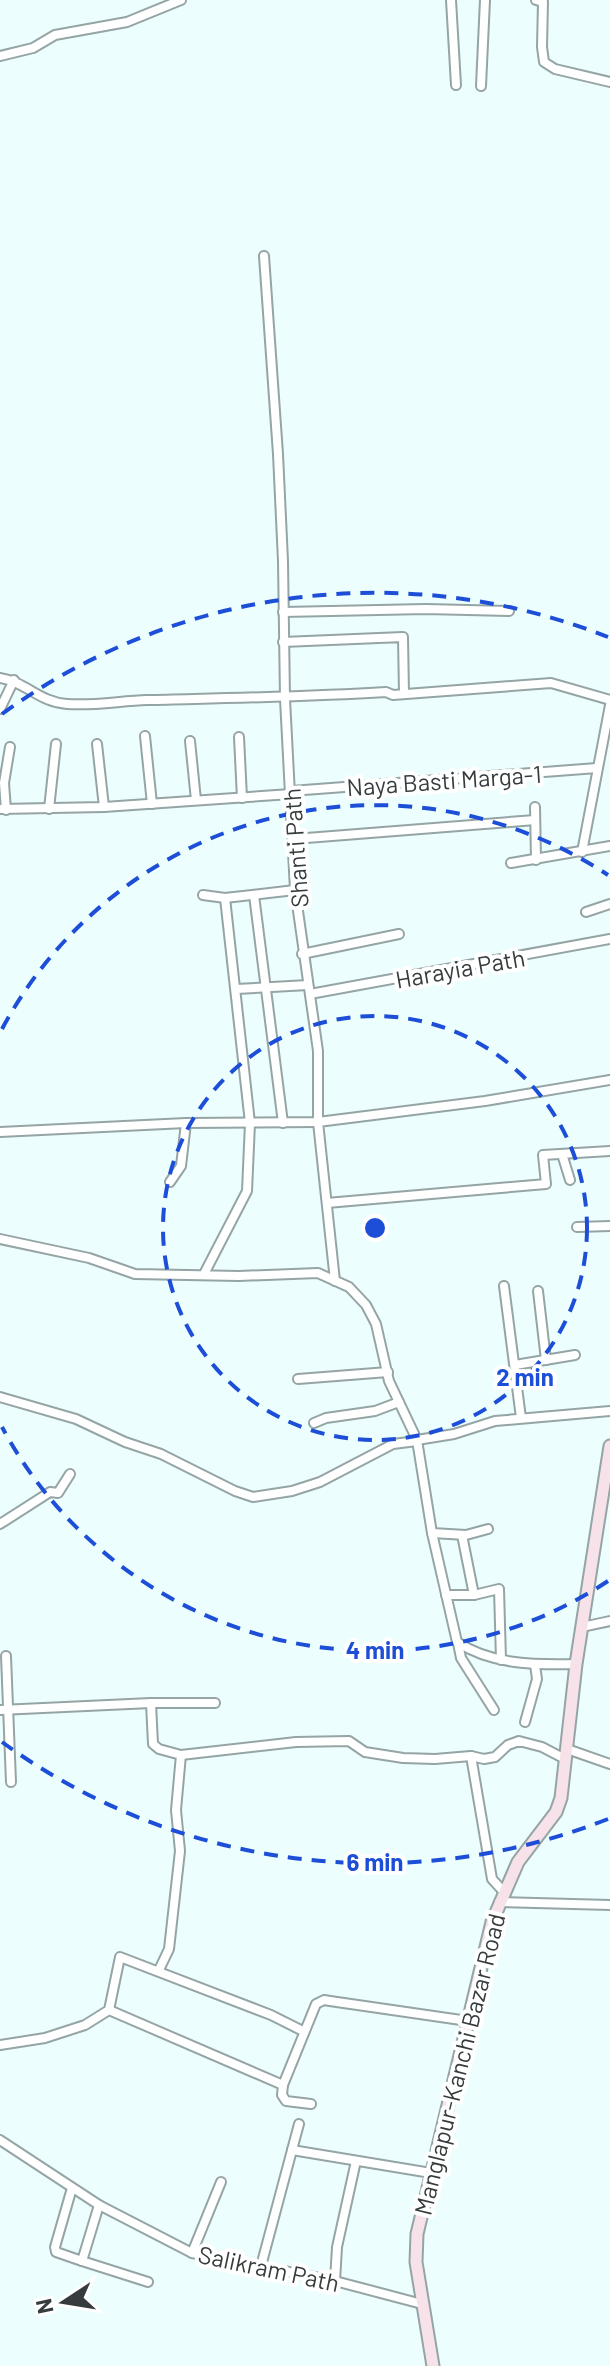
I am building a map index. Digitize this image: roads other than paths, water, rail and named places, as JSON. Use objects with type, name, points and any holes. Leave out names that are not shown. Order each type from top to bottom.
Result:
[{"type":"street","points":[[0,56],[33,48],[55,35],[127,22],[181,0]]},
{"type":"street","points":[[451,0],[456,85]]},
{"type":"street","points":[[481,86],[485,0]]},
{"type":"street","points":[[536,0],[543,2],[544,62],[555,69],[610,82]]},
{"type":"street","name":"Shanti Path","points":[[264,256],[276,412],[285,699],[295,890],[318,1051],[318,1122],[335,1281]]},
{"type":"street","points":[[283,612],[509,611]]},
{"type":"street","points":[[283,642],[403,637],[404,694]]},
{"type":"street","points":[[0,678],[14,680],[46,701],[69,704],[285,699],[386,692],[404,694],[551,683],[610,702],[582,852]]},
{"type":"street","points":[[0,709],[14,680]]},
{"type":"street","points":[[145,736],[152,804]]},
{"type":"street","points":[[239,737],[242,798]]},
{"type":"street","points":[[190,741],[196,800]]},
{"type":"street","points":[[49,809],[56,744]]},
{"type":"street","points":[[97,744],[104,807]]},
{"type":"street","points":[[3,810],[10,747]]},
{"type":"street","name":"Naya Basti Marga-1","points":[[3,810],[242,798],[597,768]]},
{"type":"street","points":[[535,807],[536,860]]},
{"type":"street","points":[[294,839],[535,820]]},
{"type":"street","points":[[511,863],[610,846]]},
{"type":"street","points":[[203,895],[225,898],[295,890]]},
{"type":"street","points":[[254,895],[283,1123]]},
{"type":"street","points":[[204,1274],[247,1191],[250,1123],[225,898]]},
{"type":"street","points":[[586,912],[610,904]]},
{"type":"street","points":[[302,954],[399,934]]},
{"type":"street","name":"Harayia Path","points":[[236,989],[309,990],[610,939]]},
{"type":"street","points":[[0,1132],[186,1123],[318,1122],[485,1101],[610,1080]]},
{"type":"street","points":[[170,1182],[181,1166],[186,1123]]},
{"type":"street","points":[[327,1203],[546,1184],[543,1155],[610,1151]]},
{"type":"street","points":[[562,1154],[570,1180]]},
{"type":"street","points":[[577,1227],[610,1226]]},
{"type":"street","points":[[0,1239],[89,1258],[135,1274],[318,1273],[349,1287],[366,1305],[376,1324],[389,1381],[417,1440],[432,1533],[461,1658],[494,1710]]},
{"type":"street","points":[[504,1286],[521,1418]]},
{"type":"street","points":[[538,1291],[546,1360]]},
{"type":"street","points":[[515,1365],[575,1355]]},
{"type":"street","points":[[298,1379],[388,1372]]},
{"type":"street","points":[[0,1397],[76,1419],[253,1497],[292,1491],[320,1482],[393,1444],[454,1434],[495,1421],[610,1411]]},
{"type":"street","points":[[314,1423],[326,1418],[375,1411],[399,1402]]},
{"type":"street","name":"Manglapur-Kanchi Bazar Road","points":[[433,2366],[422,2304],[416,2242],[501,1897],[518,1862],[556,1812],[561,1798],[576,1664],[610,1446]]},
{"type":"street","points":[[0,1524],[50,1492],[58,1493],[70,1474]]},
{"type":"street","points":[[432,1533],[462,1535],[488,1529]]},
{"type":"street","points":[[462,1535],[474,1595]]},
{"type":"street","points":[[446,1595],[474,1595],[499,1589],[501,1660]]},
{"type":"street","points":[[582,1627],[610,1621]]},
{"type":"street","points":[[457,1642],[472,1652],[501,1660],[535,1665],[576,1664]]},
{"type":"street","points":[[6,1656],[5,1710],[11,1782]]},
{"type":"street","points":[[525,1722],[537,1679],[535,1665]]},
{"type":"street","points":[[151,1703],[153,1744],[159,1749],[181,1755],[296,1742],[349,1741],[365,1752],[403,1758],[471,1756],[484,1759],[495,1757],[508,1745],[519,1741],[610,1764]]},
{"type":"street","points":[[5,1710],[215,1703]]},
{"type":"street","points":[[159,1970],[169,1949],[180,1851],[176,1810],[181,1755]]},
{"type":"street","points":[[471,1756],[492,1879],[501,1897],[610,1905]]},
{"type":"street","points":[[0,2045],[45,2038],[85,2025],[109,2010],[120,1957],[271,2015],[303,2031]]},
{"type":"street","points":[[311,2104],[286,2101],[282,2095],[303,2031],[316,2004],[324,2000],[468,2021]]},
{"type":"street","points":[[109,2010],[283,2085]]},
{"type":"street","points":[[261,2266],[299,2124]]},
{"type":"street","name":"Salikram Path","points":[[0,2140],[99,2205],[192,2253],[335,2281],[422,2304]]},
{"type":"street","points":[[292,2150],[431,2173]]},
{"type":"street","points":[[335,2281],[337,2247],[356,2161]]},
{"type":"street","points":[[192,2253],[221,2182]]},
{"type":"street","points":[[72,2188],[55,2250],[148,2282]]},
{"type":"street","points":[[82,2261],[99,2205]]}]
